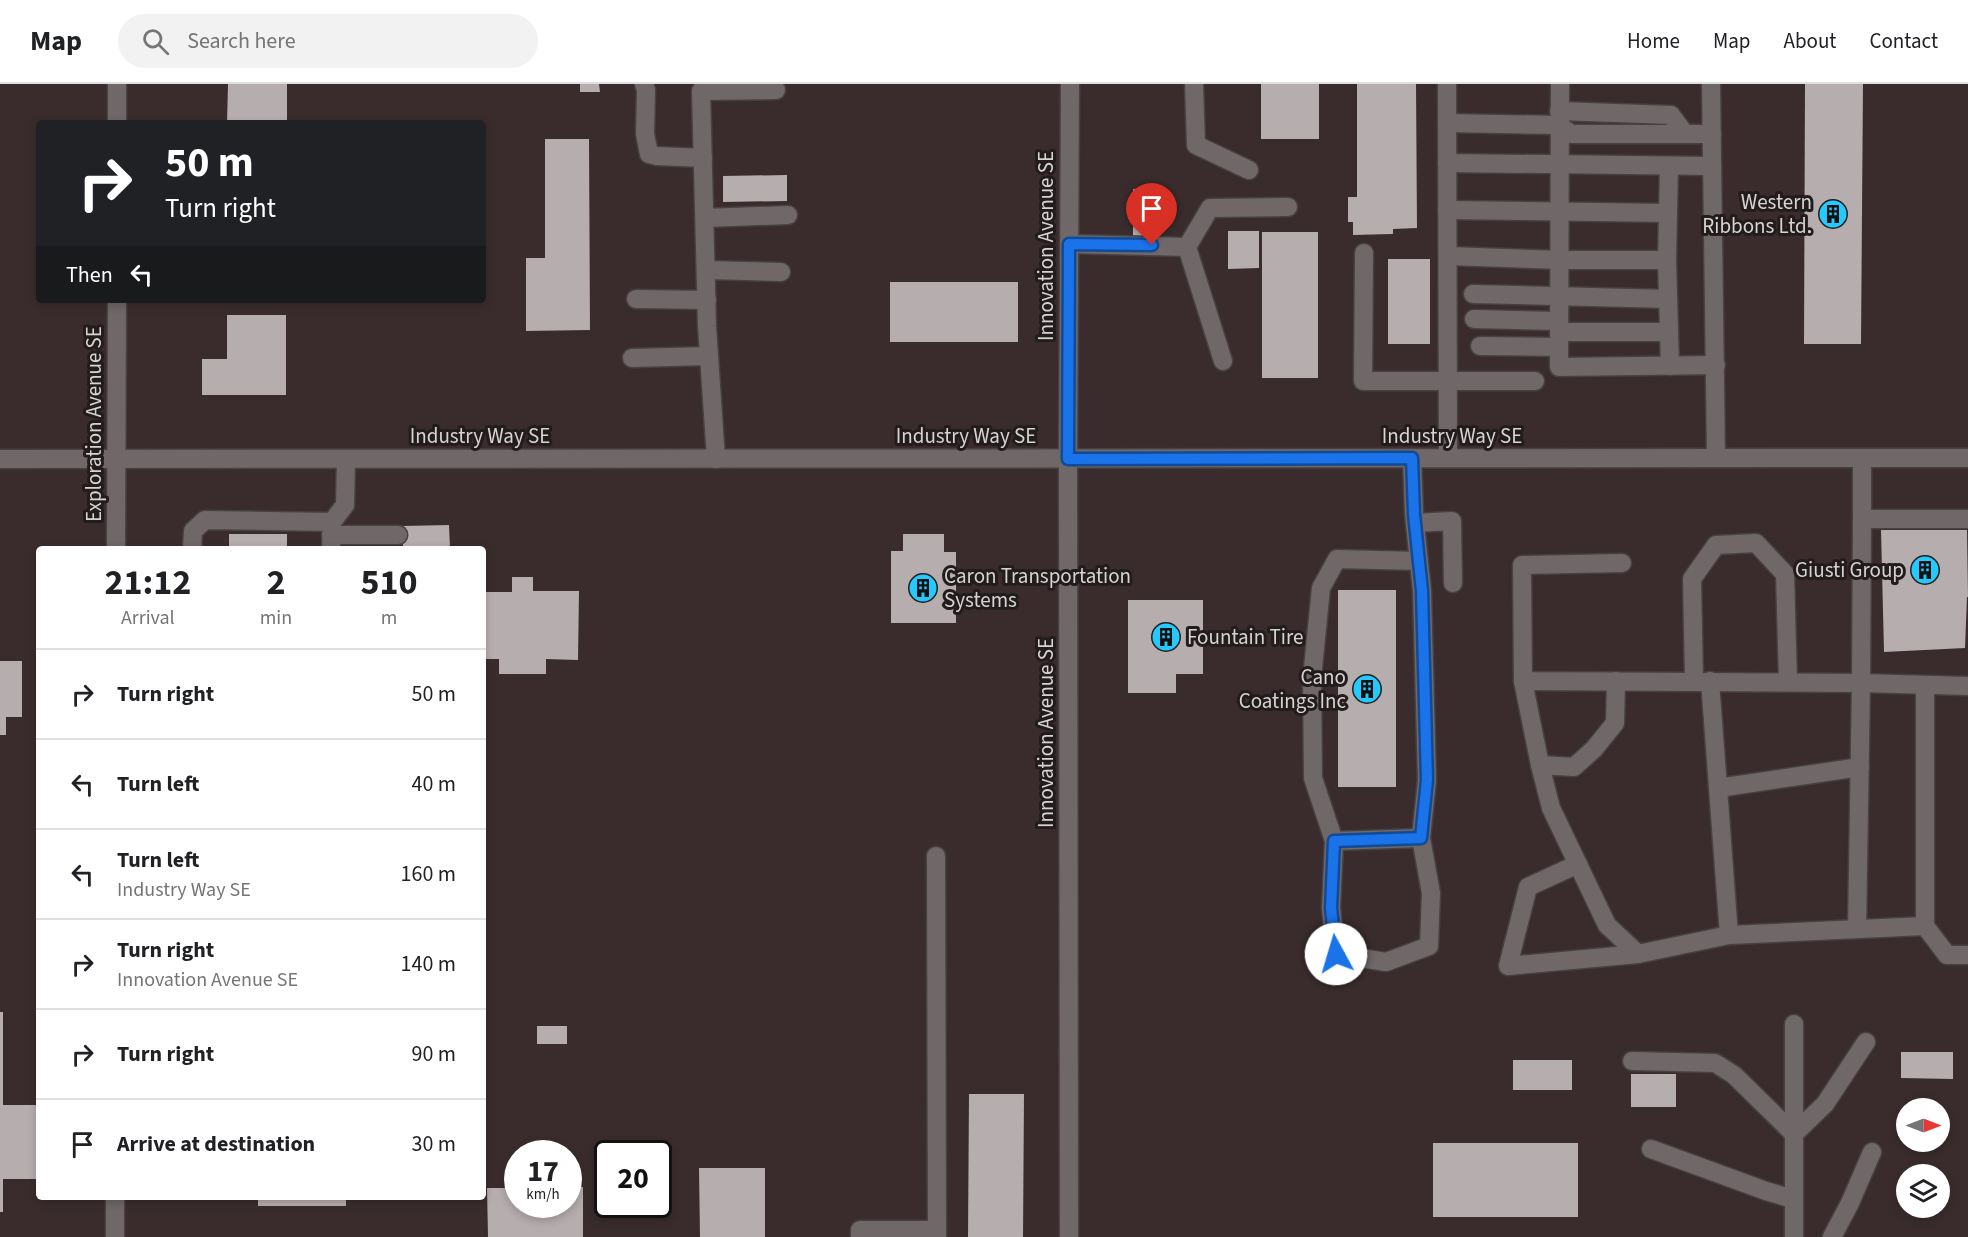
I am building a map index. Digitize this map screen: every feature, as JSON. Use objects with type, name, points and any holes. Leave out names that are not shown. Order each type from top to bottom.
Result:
[{"type":"street","points":[[117,84],[117,120]]},
{"type":"street","points":[[644,84],[646,90],[645,134],[649,154],[703,158]]},
{"type":"street","name":"Innovation Avenue SE","points":[[1069,1237],[1070,84]]},
{"type":"street","points":[[1194,84],[1196,145],[1249,170]]},
{"type":"street","points":[[1447,84],[1448,458]]},
{"type":"street","points":[[1560,84],[1559,367],[1716,365]]},
{"type":"street","points":[[1711,84],[1716,458]]},
{"type":"street","points":[[716,459],[709,356],[701,88],[776,90]]},
{"type":"street","points":[[1447,123],[1559,118]]},
{"type":"street","points":[[1559,118],[1571,134],[1712,134]]},
{"type":"street","points":[[1447,163],[1712,166]]},
{"type":"street","points":[[1669,166],[1667,260],[1670,366]]},
{"type":"street","points":[[1223,361],[1187,247],[1210,208],[1288,207]]},
{"type":"street","points":[[1447,210],[1668,213]]},
{"type":"street","points":[[705,218],[788,215]]},
{"type":"street","points":[[1069,244],[1187,247]]},
{"type":"street","points":[[1364,253],[1363,381],[1535,381]]},
{"type":"street","points":[[1448,256],[1559,260],[1667,260]]},
{"type":"street","points":[[706,270],[781,272]]},
{"type":"street","points":[[1473,294],[1668,299]]},
{"type":"street","points":[[636,299],[707,300]]},
{"type":"street","name":"Exploration Avenue SE","points":[[116,546],[117,303]]},
{"type":"street","points":[[1474,319],[1559,333]]},
{"type":"street","points":[[1480,346],[1559,333],[1669,332]]},
{"type":"street","points":[[632,358],[709,356]]},
{"type":"street","points":[[1412,458],[1415,523],[1419,561],[1422,591],[1427,780],[1421,838],[1431,893],[1429,946],[1386,962],[1336,954],[1331,908],[1334,841],[1313,778],[1312,678],[1321,588],[1337,559],[1419,561]]},
{"type":"street","points":[[1857,929],[1862,458]]},
{"type":"street","name":"Industry Way SE","points":[[0,459],[1968,458]]},
{"type":"street","points":[[332,535],[345,505],[346,459]]},
{"type":"street","points":[[1862,519],[1968,519]]},
{"type":"street","points":[[192,546],[193,531],[205,520],[332,535],[398,535]]},
{"type":"street","points":[[1415,523],[1452,521],[1454,583]]},
{"type":"street","points":[[1729,935],[1718,788],[1702,681],[1692,579],[1716,545],[1756,543],[1785,574],[1788,682]]},
{"type":"street","points":[[1622,563],[1522,565],[1523,681],[1551,808],[1606,925],[1638,954]]},
{"type":"street","points":[[1523,681],[1702,681],[1968,686]]},
{"type":"street","points":[[1540,765],[1574,767],[1594,748],[1615,723],[1616,681]]},
{"type":"street","points":[[1926,685],[1925,926],[1947,955],[1968,955]]},
{"type":"street","points":[[1718,788],[1860,766]]},
{"type":"street","points":[[1334,841],[1421,838]]},
{"type":"street","points":[[860,1237],[860,1230],[902,1234],[937,1234],[936,856]]},
{"type":"street","points":[[1578,864],[1528,887],[1508,966],[1638,954],[1729,935],[1925,926]]},
{"type":"street","points":[[1794,1024],[1794,1237]]},
{"type":"street","points":[[1794,1134],[1825,1104],[1866,1042]]},
{"type":"street","points":[[1632,1061],[1714,1063],[1734,1075],[1794,1134]]},
{"type":"street","points":[[1651,1149],[1793,1199]]},
{"type":"street","points":[[1832,1237],[1850,1203],[1872,1152]]},
{"type":"street","points":[[115,1200],[115,1237]]},
{"type":"shaded area","points":[[0,84],[1968,84],[1968,1237],[0,1237]]},
{"type":"building","points":[[228,84],[287,84],[287,120],[227,120]]},
{"type":"building","points":[[580,84],[599,84],[600,92],[580,92]]},
{"type":"building","points":[[1261,84],[1319,84],[1319,139],[1261,139]]},
{"type":"building","points":[[1357,84],[1416,84],[1417,228],[1393,229],[1393,234],[1353,235],[1353,222],[1348,222],[1348,197],[1357,197]]},
{"type":"building","name":"Western Ribbons Ltd.","points":[[1805,84],[1863,84],[1861,344],[1804,344]]},
{"type":"building","points":[[545,139],[589,139],[590,330],[526,331],[526,258],[545,258]]},
{"type":"building","points":[[787,175],[787,201],[723,202],[723,176]]},
{"type":"building","points":[[1151,188],[1151,237],[1133,238],[1133,189]]},
{"type":"building","points":[[1228,231],[1259,231],[1259,268],[1228,269]]},
{"type":"building","points":[[1262,232],[1318,232],[1318,378],[1262,378]]},
{"type":"building","points":[[1388,259],[1430,259],[1430,344],[1388,344]]},
{"type":"building","points":[[890,282],[1018,282],[1018,342],[890,342]]},
{"type":"building","points":[[227,315],[286,315],[286,395],[202,395],[202,359],[227,359]]},
{"type":"building","points":[[449,525],[450,546],[403,546],[403,526]]},
{"type":"building","name":"Giusti Group","points":[[1881,530],[1967,530],[1968,597],[1965,648],[1884,652]]},
{"type":"building","points":[[229,534],[287,534],[287,546],[229,546]]},
{"type":"building","name":"Caron Transportation Systems","points":[[903,534],[944,534],[944,552],[956,552],[956,623],[891,623],[891,551],[903,551]]},
{"type":"building","points":[[512,577],[533,577],[533,591],[579,591],[578,660],[546,659],[546,674],[499,674],[499,659],[486,659],[486,592],[512,592]]},
{"type":"building","name":"Cano Coatings Inc","points":[[1338,590],[1396,590],[1396,787],[1338,787]]},
{"type":"building","name":"Fountain Tire","points":[[1128,600],[1203,600],[1203,674],[1176,674],[1176,693],[1128,693]]},
{"type":"building","points":[[0,661],[22,661],[22,717],[6,717],[6,735],[0,735]]},
{"type":"building","points":[[0,1012],[3,1012],[3,1105],[36,1105],[36,1179],[3,1179],[3,1212],[0,1212]]},
{"type":"building","points":[[537,1026],[567,1026],[567,1044],[537,1044]]},
{"type":"building","points":[[1901,1052],[1953,1052],[1953,1079],[1901,1078]]},
{"type":"building","points":[[1513,1060],[1572,1060],[1572,1090],[1513,1090]]},
{"type":"building","points":[[1631,1074],[1676,1074],[1676,1107],[1631,1107]]},
{"type":"building","points":[[969,1094],[1024,1094],[1023,1237],[968,1237]]},
{"type":"building","points":[[1433,1143],[1578,1143],[1578,1217],[1433,1217]]},
{"type":"building","points":[[699,1168],[765,1168],[765,1237],[700,1237]]},
{"type":"building","points":[[583,1187],[583,1237],[488,1237],[487,1188],[504,1188],[504,1218],[582,1218]]},
{"type":"building","points":[[258,1200],[346,1200],[346,1206],[258,1206]]},
{"type":"place","name":"Western Ribbons Ltd.","points":[[1833,214]]},
{"type":"place","name":"Giusti Group","points":[[1925,570]]},
{"type":"place","name":"Caron Transportation Systems","points":[[923,588]]},
{"type":"place","name":"Fountain Tire","points":[[1166,637]]},
{"type":"place","name":"Cano Coatings Inc","points":[[1367,689]]},
{"type":"route","points":[[1152,245],[1069,244],[1068,459],[1412,458],[1414,514],[1422,591],[1427,780],[1421,838],[1334,841],[1331,908],[1336,954]]}]
